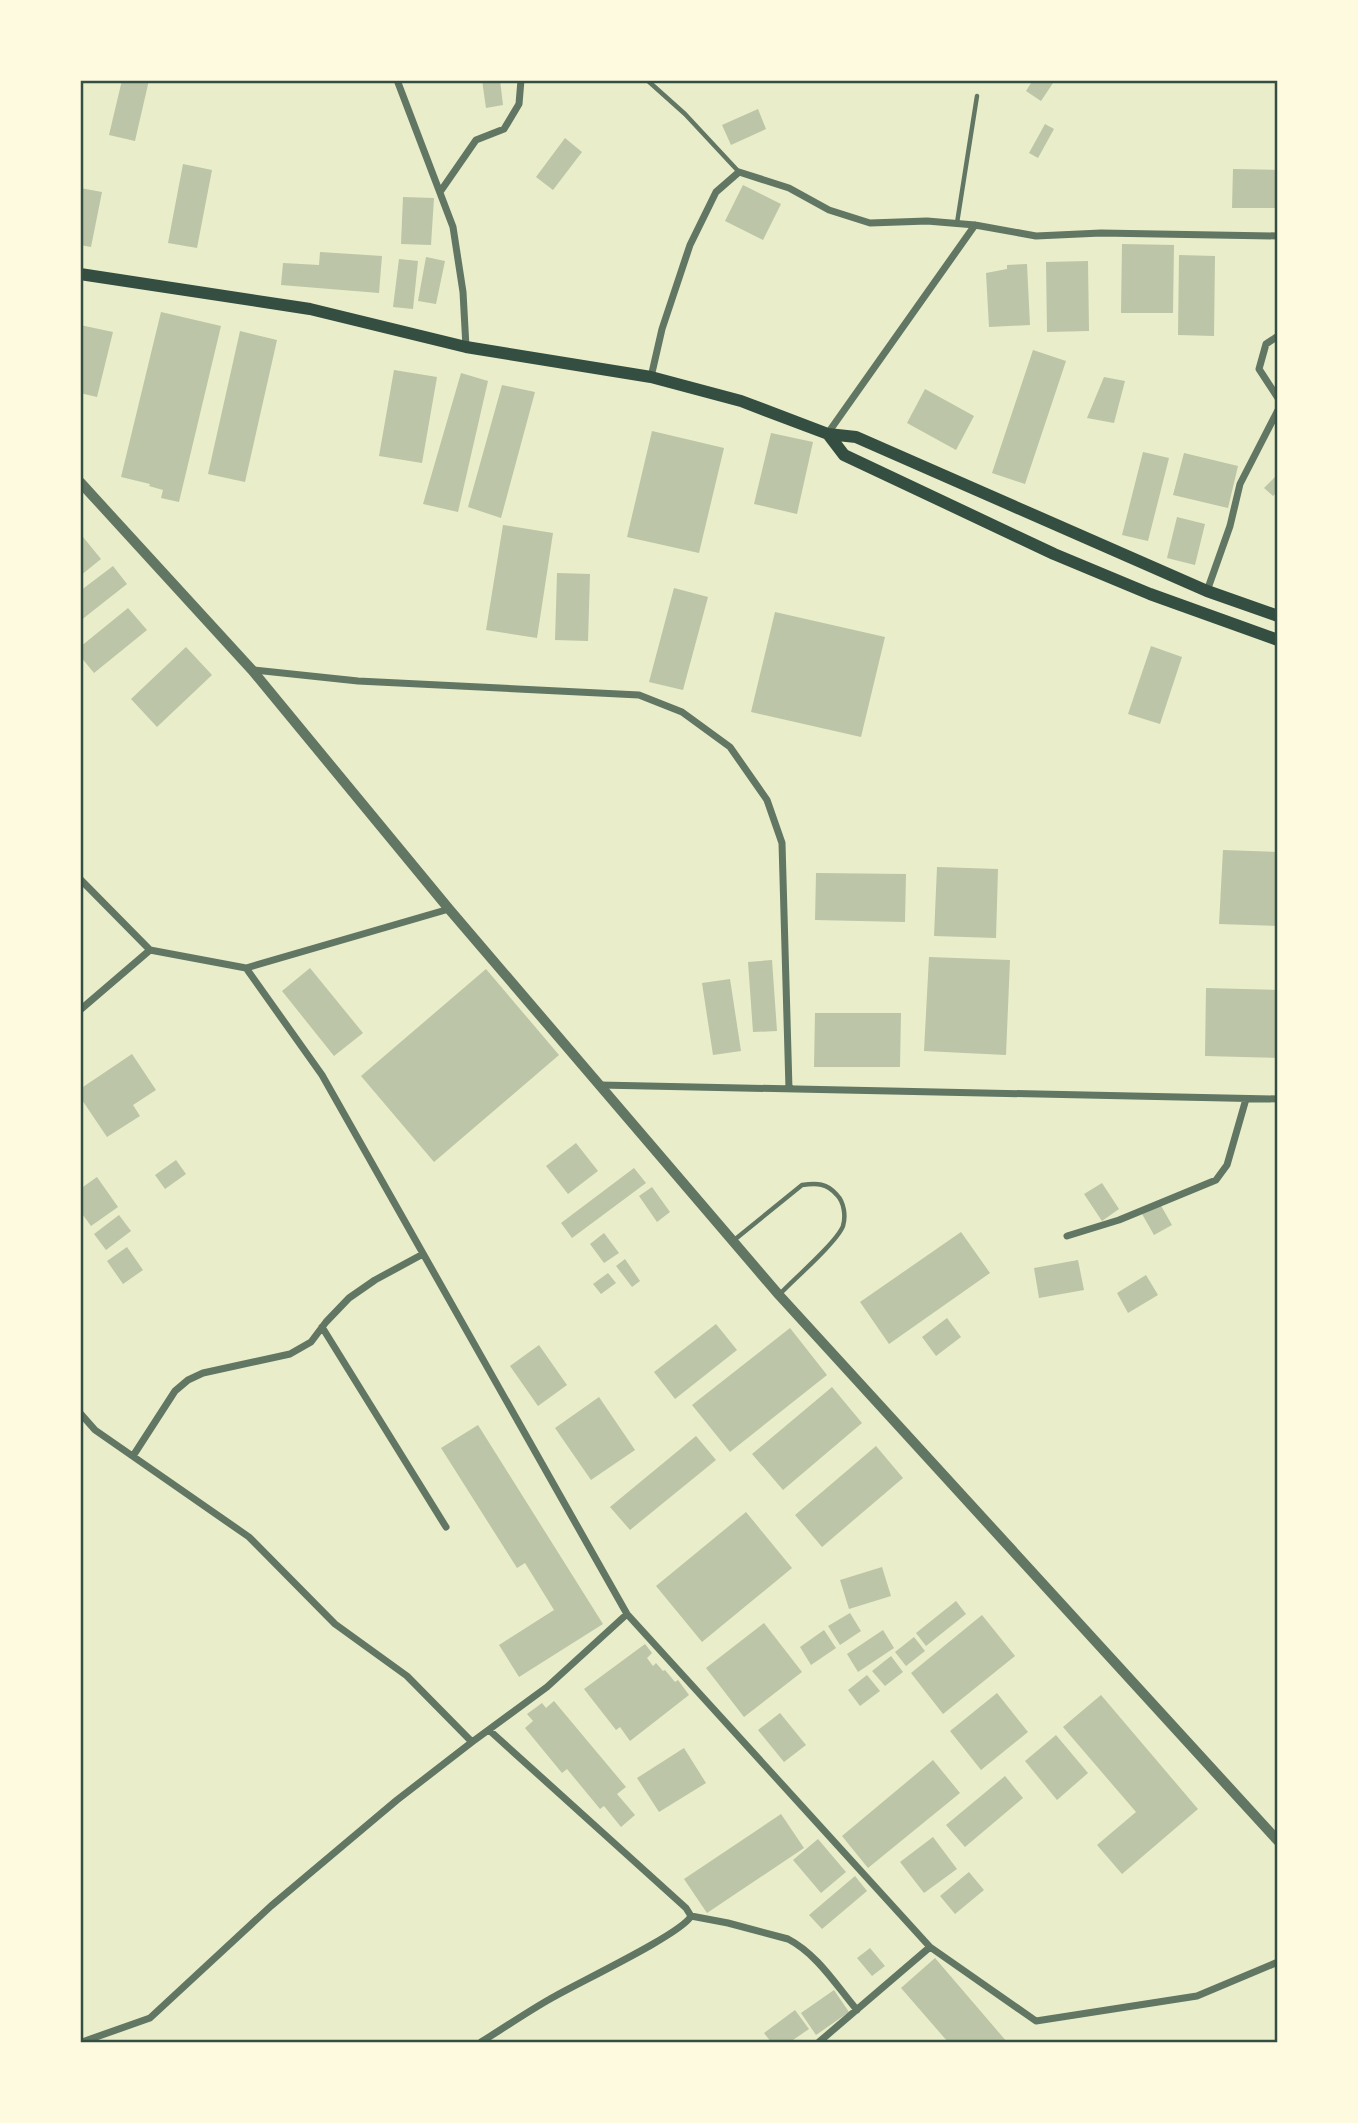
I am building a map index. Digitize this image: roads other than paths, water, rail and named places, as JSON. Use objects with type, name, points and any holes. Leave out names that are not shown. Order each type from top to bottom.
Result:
[{"type":"main road","points":[[80,274],[310,309],[466,347],[651,377],[741,401],[828,434],[856,437],[1207,591],[1278,616]]},
{"type":"main road","points":[[828,434],[844,455],[1054,554],[1150,594],[1278,640]]},
{"type":"street","points":[[397,80],[453,227],[463,292],[466,347]]},
{"type":"street","points":[[440,192],[476,140],[504,129],[519,104],[522,80]]},
{"type":"street","points":[[651,377],[662,328],[690,245],[716,192],[739,172],[789,188],[829,210],[870,223],[928,221],[975,225],[1036,236],[1114,233],[1278,236]]},
{"type":"street","points":[[828,434],[975,225]]},
{"type":"street","points":[[1278,336],[1266,345],[1259,369],[1278,398]]},
{"type":"street","points":[[1207,591],[1230,526],[1240,484],[1278,410]]},
{"type":"street","points":[[80,482],[252,670],[449,909],[779,1295],[1278,1841]]},
{"type":"street","points":[[252,670],[358,681],[639,695],[682,712],[730,747],[767,800],[782,843],[789,1089]]},
{"type":"street","points":[[80,879],[150,950],[246,968],[449,909]]},
{"type":"street","points":[[80,1010],[150,950]]},
{"type":"street","points":[[246,968],[322,1075],[627,1614],[930,1947],[1036,2021],[1198,1996],[1278,1962]]},
{"type":"street","points":[[600,1086],[1278,1099]]},
{"type":"street","points":[[1067,1236],[1119,1220],[1216,1180],[1227,1166],[1246,1099]]},
{"type":"street","points":[[133,1456],[175,1391],[188,1380],[203,1373],[290,1353],[311,1342],[322,1326],[349,1298],[374,1280],[423,1254]]},
{"type":"street","points":[[322,1326],[446,1527]]},
{"type":"street","points":[[80,1413],[95,1430],[249,1537],[335,1624],[407,1676],[472,1742]]},
{"type":"street","points":[[82,2042],[150,2018],[271,1906],[397,1800],[547,1687],[627,1614]]},
{"type":"street","points":[[489,1730],[686,1908],[691,1916],[740,1926],[797,1944],[815,1959],[857,2010]]},
{"type":"street","points":[[481,2042],[549,1999],[659,1941],[688,1922],[691,1916]]},
{"type":"street","points":[[819,2042],[930,1947]]},
{"type":"lane","points":[[647,80],[685,114],[739,172]]},
{"type":"lane","points":[[957,224],[977,96]]},
{"type":"lane","points":[[733,1242],[802,1185],[829,1187],[840,1198],[844,1211],[842,1227],[779,1295]]}]
